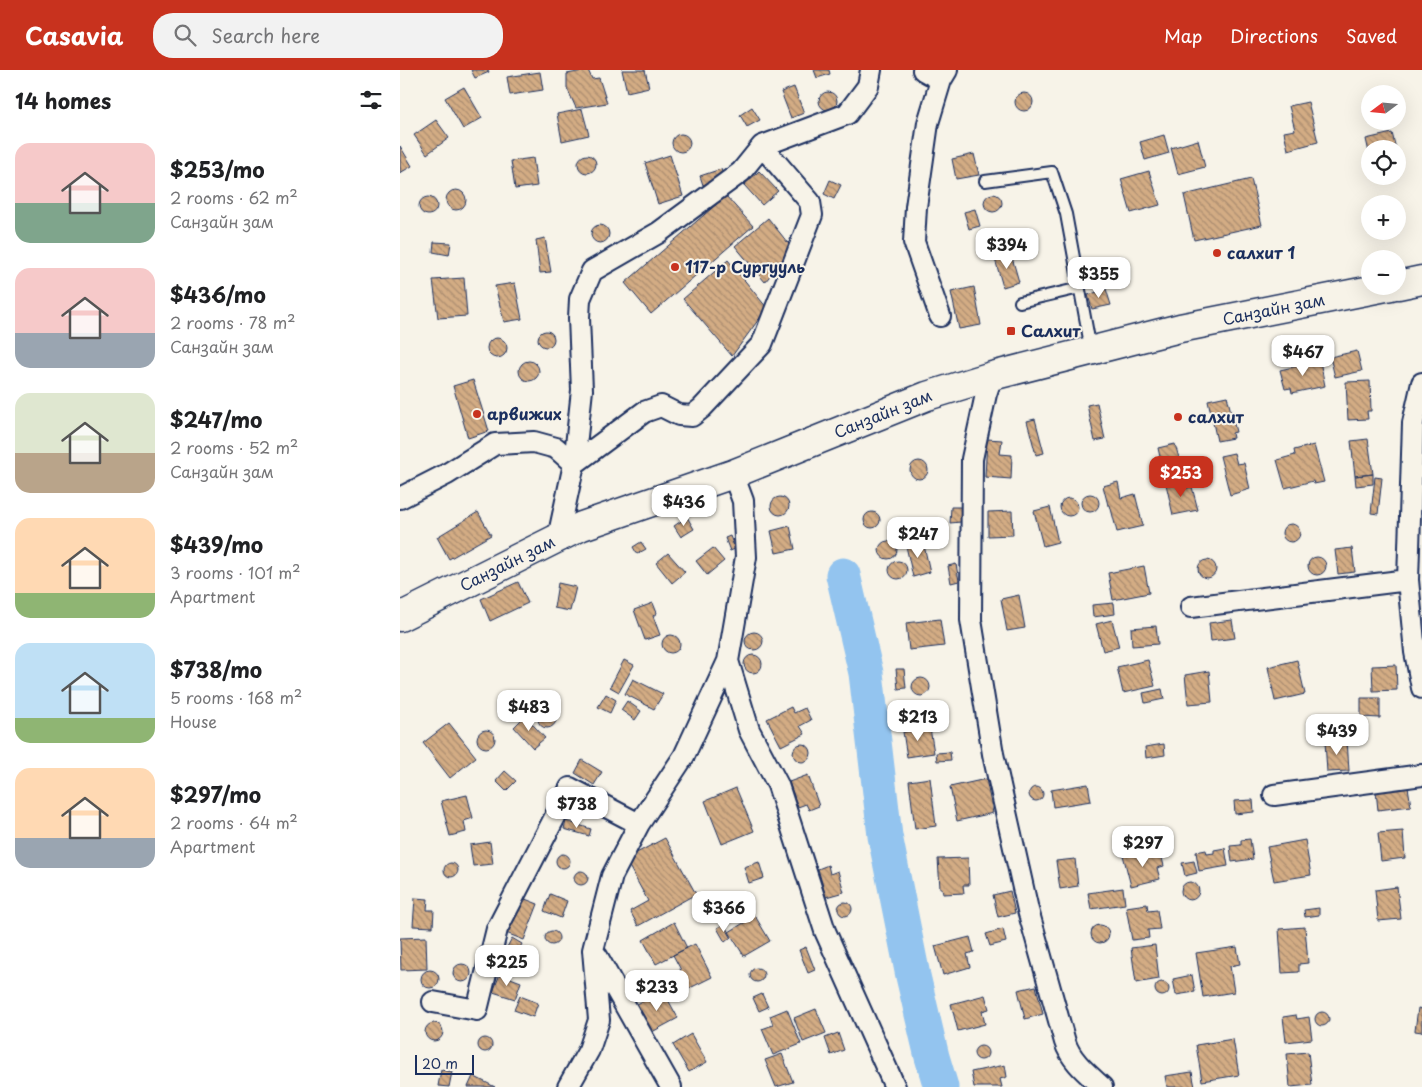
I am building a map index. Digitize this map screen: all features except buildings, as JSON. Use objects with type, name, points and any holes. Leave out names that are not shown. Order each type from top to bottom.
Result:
[{"type":"main road","points":[[1406,283],[1422,280]]},
{"type":"main road","name":"Санзайн зам","points":[[400,617],[582,526],[732,474],[927,396],[992,376],[1180,328],[1361,292]]},
{"type":"street","points":[[558,538],[574,464],[582,390],[580,299],[592,271],[658,233],[741,172],[762,146],[847,114],[868,86],[871,70]]},
{"type":"street","points":[[923,70],[944,75],[928,123],[916,206],[914,242],[940,316]]},
{"type":"street","points":[[574,464],[644,412],[661,406],[680,415],[692,416],[702,408],[762,344],[812,211],[810,202],[762,146]]},
{"type":"street","points":[[992,376],[986,394],[972,459],[971,620],[998,774],[1028,910],[1067,1050],[1102,1087]]},
{"type":"street","points":[[1422,383],[1413,423],[1408,580],[1422,688]]},
{"type":"street","points":[[400,498],[447,474],[495,444],[534,442],[556,448],[574,464]]},
{"type":"street","points":[[568,1087],[589,1050],[599,1020],[593,950],[612,876],[639,824],[684,756],[728,661],[746,557],[743,501],[732,474]]},
{"type":"street","points":[[1191,607],[1408,580]]},
{"type":"street","points":[[728,661],[749,730],[778,785],[825,931],[894,1087]]},
{"type":"street","points":[[1274,795],[1422,776]]},
{"type":"street","points":[[433,1002],[476,1010],[497,929],[570,788],[639,824]]},
{"type":"street","points":[[593,950],[670,1087]]},
{"type":"lane","points":[[985,181],[1052,172],[1066,214],[1091,350]]},
{"type":"lane","points":[[1020,302],[1080,288]]},
{"type":"waterway","points":[[843,575],[866,673],[885,836],[913,976],[941,1087]]},
{"type":"place","name":"салхит 1","points":[[1217,253]]},
{"type":"place","name":"117-р Сургууль","points":[[675,267]]},
{"type":"place","name":"Салхит","points":[[1011,331]]},
{"type":"place","name":"арвижих","points":[[477,414]]},
{"type":"place","name":"салхит","points":[[1178,417]]}]
